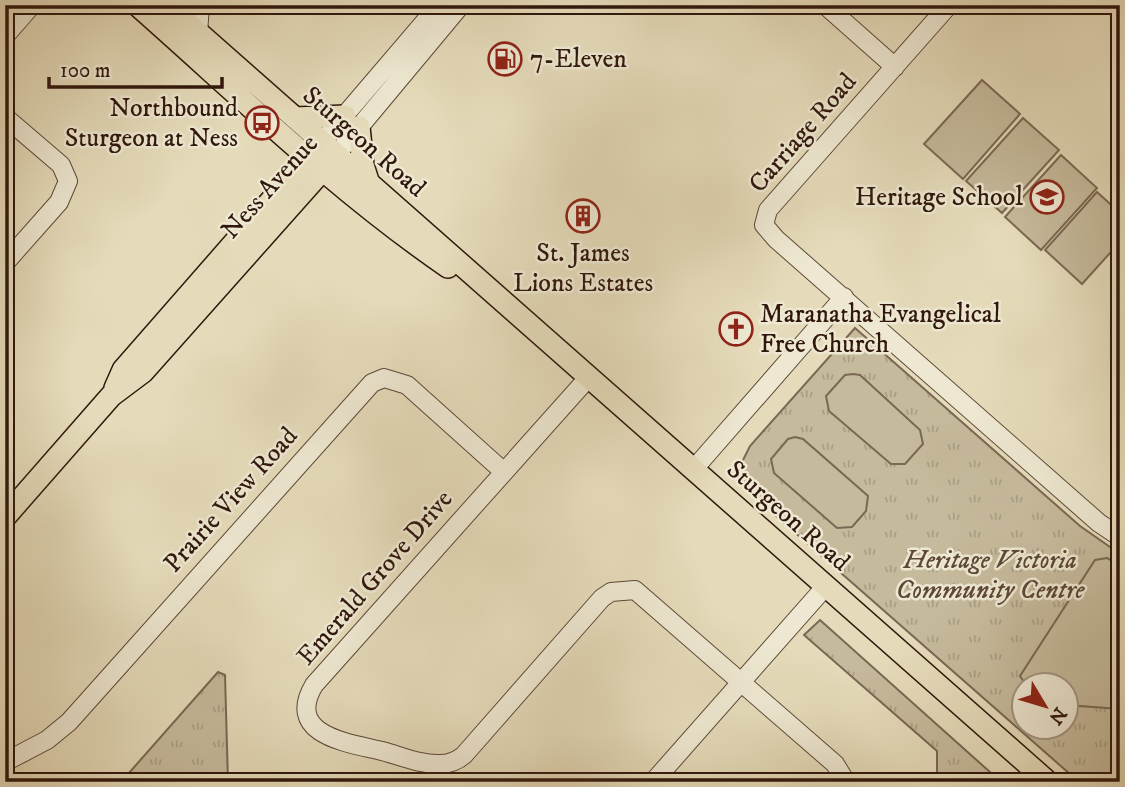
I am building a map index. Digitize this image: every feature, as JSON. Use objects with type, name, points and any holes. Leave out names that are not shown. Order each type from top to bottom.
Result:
[{"type":"main road","name":"Sturgeon Road","points":[[137,5],[323,156],[362,191],[482,280],[492,293],[1048,782]]},
{"type":"main road","name":"Sturgeon Road","points":[[167,5],[295,118],[323,156]]},
{"type":"main road","points":[[295,118],[352,121],[363,165],[362,191],[323,194],[296,201]]},
{"type":"main road","name":"Ness Avenue","points":[[5,517],[111,396],[142,372],[296,201],[323,156]]},
{"type":"main road","name":"Ness Avenue","points":[[111,396],[124,370],[323,156]]},
{"type":"street","points":[[5,36],[32,5]]},
{"type":"street","points":[[198,33],[200,5]]},
{"type":"street","name":"Ness Avenue","points":[[323,156],[439,5]]},
{"type":"street","name":"Ness Avenue","points":[[352,121],[461,5]]},
{"type":"street","points":[[824,5],[895,67]]},
{"type":"street","name":"Carriage Road","points":[[949,5],[768,210],[764,225],[1099,523],[1120,537]]},
{"type":"street","points":[[5,117],[61,165],[68,181],[59,202],[5,263]]},
{"type":"street","points":[[693,470],[844,297]]},
{"type":"street","name":"Prairie View Road","points":[[5,762],[47,740],[69,722],[372,383],[384,378],[407,385],[504,472]]},
{"type":"street","name":"Emerald Grove Drive","points":[[588,378],[314,685],[306,708],[308,717],[327,737],[431,764],[454,762],[464,755],[602,598],[622,589],[635,590],[835,764],[846,782]]},
{"type":"street","points":[[653,782],[826,586]]},
{"type":"green space","points":[[982,80],[1020,114],[963,179],[924,144]]},
{"type":"green space","points":[[1023,118],[1059,150],[1002,213],[966,181]]},
{"type":"green space","points":[[1061,155],[1097,188],[1041,250],[1005,217]]},
{"type":"green space","points":[[1097,192],[1120,213],[1120,242],[1082,284],[1045,250]]},
{"type":"green space","name":"Heritage Victoria Community Centre","points":[[855,328],[1080,526],[1120,554],[1120,782],[1079,782],[1033,742],[1080,742],[1080,672],[1010,672],[1010,721],[751,494],[735,476],[750,446]]},
{"type":"green space","points":[[845,375],[860,375],[920,430],[923,444],[905,464],[891,464],[829,411],[826,396]]},
{"type":"green space","points":[[788,439],[803,439],[868,496],[866,511],[852,527],[837,528],[774,473],[771,459]]},
{"type":"green space","points":[[1107,558],[1120,565],[1120,709],[1080,706],[1080,672],[1023,672],[1095,560]]},
{"type":"green space","points":[[820,620],[1000,782],[937,782],[937,751],[804,635]]},
{"type":"green space","points":[[218,672],[225,675],[228,782],[121,782]]},
{"type":"place","name":"7-Eleven","points":[[505,59]]},
{"type":"place","name":"Northbound Sturgeon at Ness","points":[[262,123]]},
{"type":"place","name":"Heritage School","points":[[1047,197]]},
{"type":"place","name":"St. James Lions Estates","points":[[583,216]]},
{"type":"place","name":"Maranatha Evangelical Free Church","points":[[736,329]]}]
